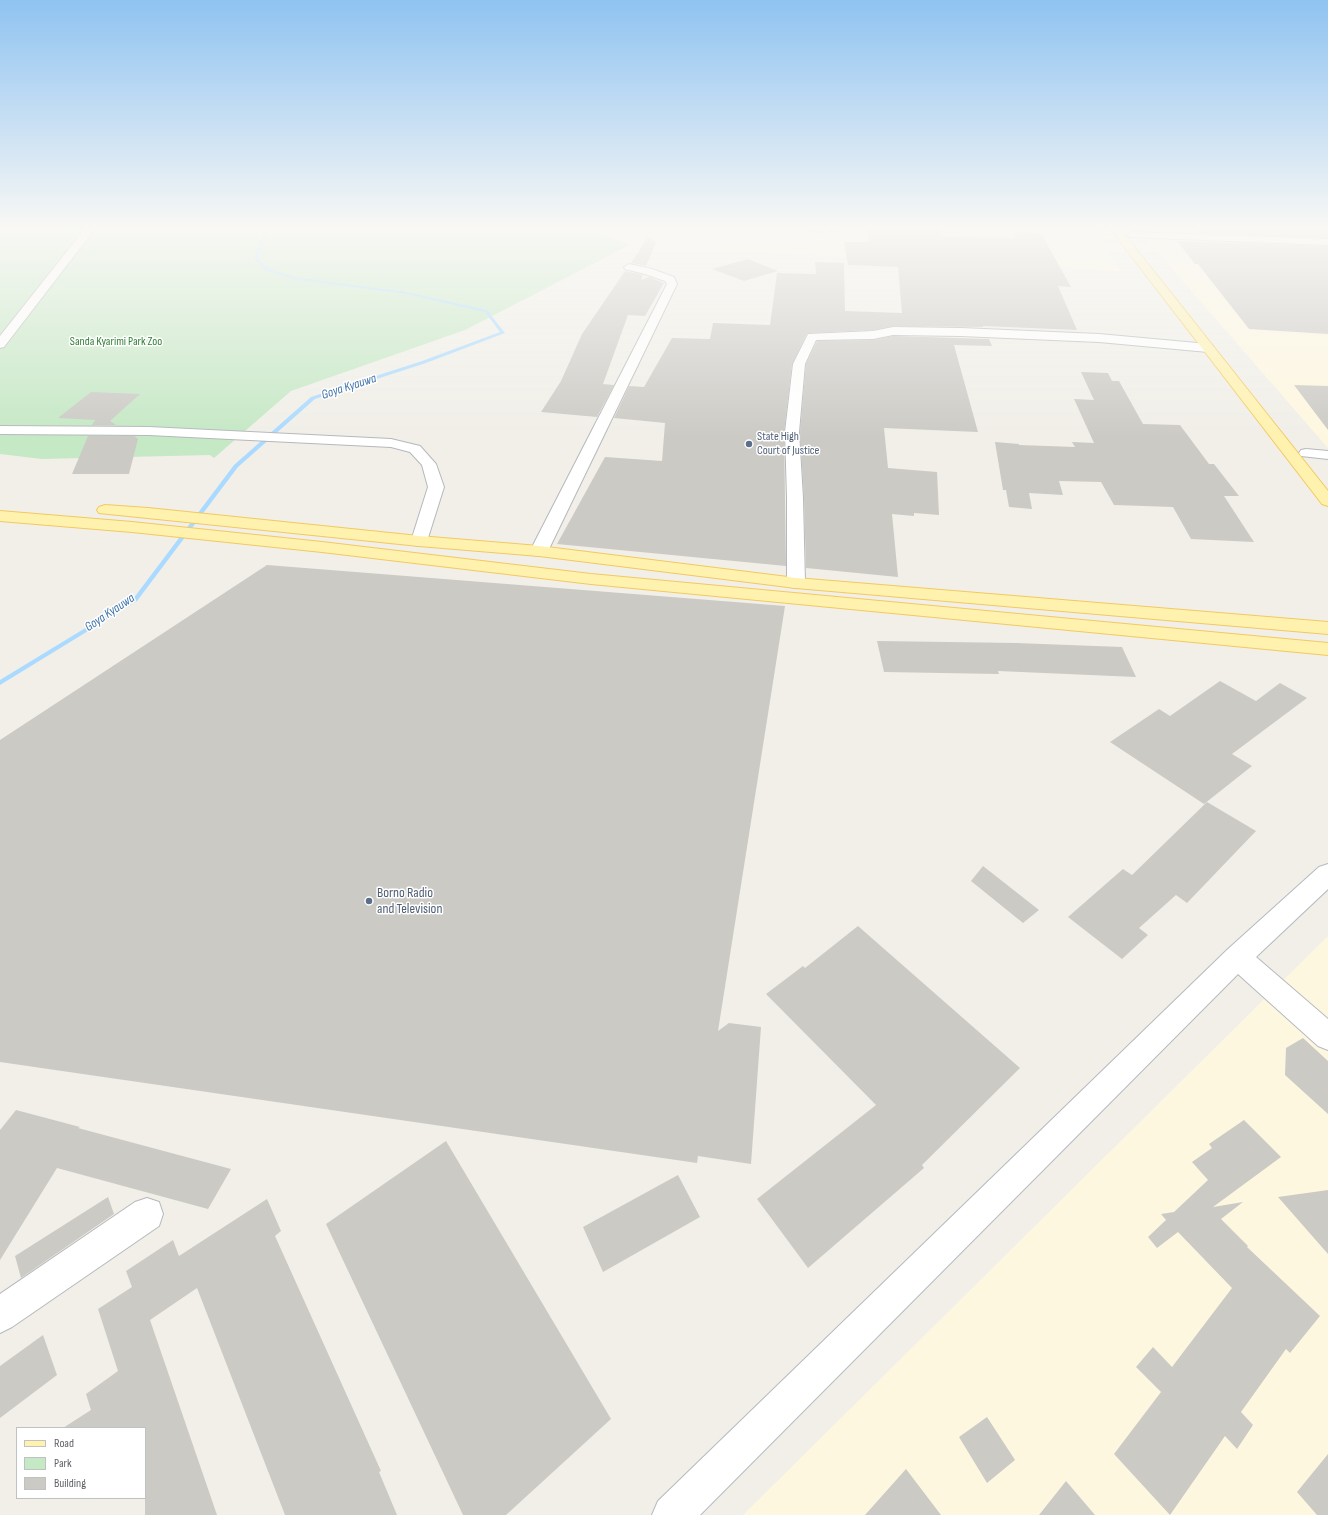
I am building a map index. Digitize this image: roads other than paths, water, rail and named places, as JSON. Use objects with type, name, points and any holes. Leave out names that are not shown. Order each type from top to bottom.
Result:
[{"type":"main road","points":[[1168,297],[1328,501]]},
{"type":"main road","points":[[1180,297],[1311,459]]},
{"type":"main road","points":[[0,504],[148,513],[420,541],[539,551],[796,583],[1328,628]]},
{"type":"main road","points":[[0,516],[132,527],[322,547],[599,580],[1328,649]]},
{"type":"street","points":[[0,344],[36,297]]},
{"type":"street","points":[[539,551],[666,297]]},
{"type":"street","points":[[796,583],[795,498],[792,432],[799,364],[812,337],[873,335],[893,331],[961,332],[1099,338],[1208,348]]},
{"type":"street","points":[[0,430],[149,431],[237,435],[289,439],[391,443],[415,449],[429,464],[436,487],[420,541]]},
{"type":"street","points":[[1311,459],[1328,454]]},
{"type":"street","points":[[672,1515],[1237,957],[1328,874]]},
{"type":"street","points":[[1237,957],[1328,1037]]},
{"type":"street","points":[[0,1315],[147,1214]]},
{"type":"waterway","name":"Goya Kyauwa","points":[[0,683],[135,600],[236,466],[313,398],[424,362],[503,333],[486,311],[422,297]]},
{"type":"place","name":"State High Court of Justice","points":[[749,444]]},
{"type":"place","name":"Borno Radio and Television","points":[[369,901]]},
{"type":"park label","name":"Sanda Kyarimi Park Zoo","points":[[116,342]]}]
